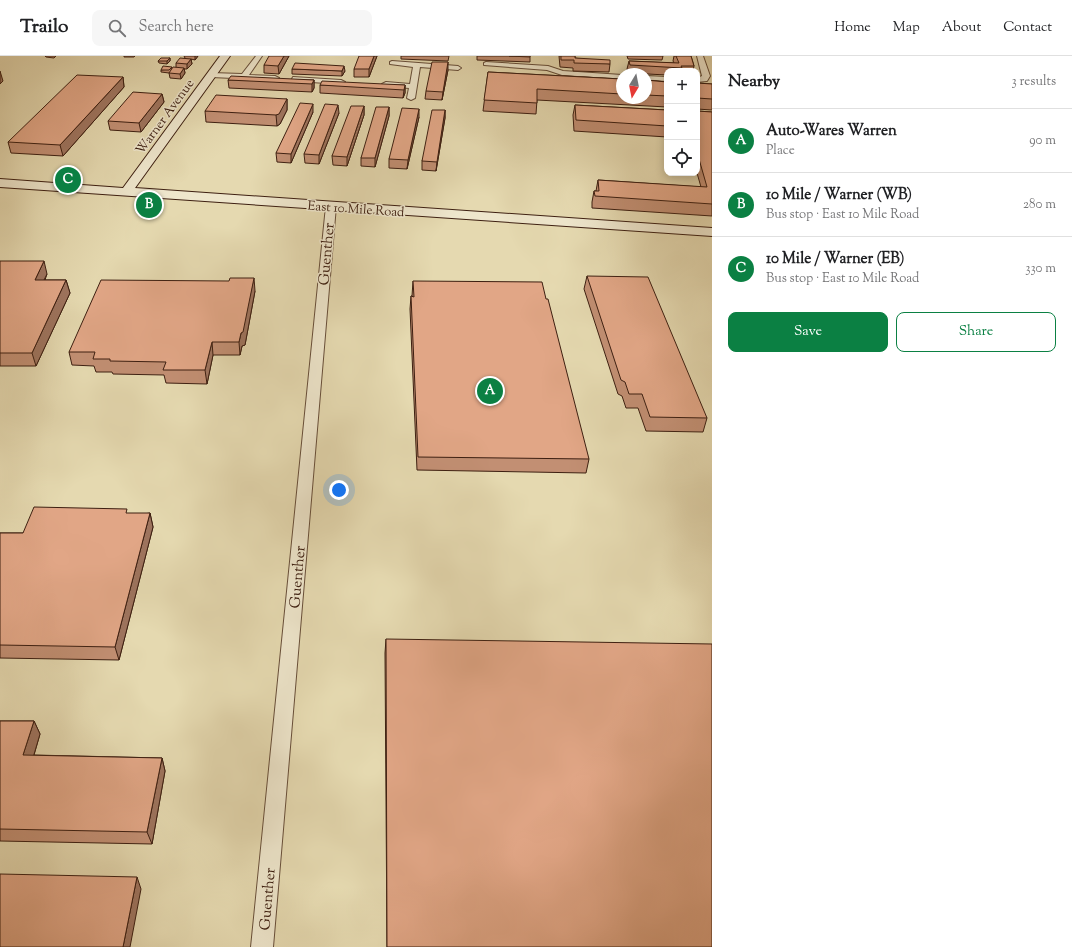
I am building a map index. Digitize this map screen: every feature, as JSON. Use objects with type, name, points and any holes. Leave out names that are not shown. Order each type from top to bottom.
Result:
[{"type":"main road","name":"Warner Avenue","points":[[126,192],[225,56]]},
{"type":"main road","name":"East 10 Mile Road","points":[[0,183],[712,232]]},
{"type":"street","points":[[244,76],[259,56]]},
{"type":"street","points":[[700,56],[706,72],[706,76],[701,79]]},
{"type":"street","points":[[486,64],[548,65],[562,73],[616,77]]},
{"type":"street","points":[[411,98],[417,65]]},
{"type":"street","points":[[413,86],[379,84],[391,66],[417,65],[458,68]]},
{"type":"street","points":[[211,75],[345,82]]},
{"type":"street","points":[[652,78],[664,79]]},
{"type":"street","name":"Guenther","points":[[262,947],[331,206]]},
{"type":"building","points":[[269,56],[284,56],[278,66],[264,65]]},
{"type":"building","points":[[359,56],[374,56],[369,69],[354,69]]},
{"type":"building","points":[[509,56],[530,56],[530,57]]},
{"type":"building","points":[[561,56],[610,60],[610,64],[574,63],[574,60],[561,60]]},
{"type":"building","points":[[676,56],[691,56],[694,66],[681,66],[682,68],[630,65],[629,61],[679,63]]},
{"type":"building","points":[[161,58],[170,58],[167,61],[158,61]]},
{"type":"building","points":[[180,58],[191,59],[187,64],[176,63]]},
{"type":"building","points":[[432,62],[448,62],[443,92],[426,91]]},
{"type":"building","points":[[295,63],[344,66],[342,71],[292,69]]},
{"type":"building","points":[[163,66],[172,67],[169,70],[161,70]]},
{"type":"building","points":[[173,67],[184,68],[180,74],[169,73]]},
{"type":"building","points":[[488,72],[616,79],[616,94],[537,89],[537,103],[484,100]]},
{"type":"building","points":[[77,75],[123,77],[60,145],[8,142]]},
{"type":"building","points":[[231,76],[314,80],[312,84],[228,80]]},
{"type":"building","points":[[322,81],[405,85],[404,90],[320,85]]},
{"type":"building","points":[[652,81],[664,82],[664,96],[652,95]]},
{"type":"building","points":[[700,83],[712,84],[712,99],[700,98]]},
{"type":"building","points":[[133,92],[162,94],[139,123],[108,121]]},
{"type":"building","points":[[216,95],[287,99],[279,114],[276,115],[205,111]]},
{"type":"building","points":[[300,103],[313,104],[291,154],[276,153]]},
{"type":"building","points":[[325,104],[338,105],[319,155],[304,154]]},
{"type":"building","points":[[575,105],[664,110],[664,126],[576,120]]},
{"type":"building","points":[[351,106],[364,106],[347,157],[332,156]]},
{"type":"building","points":[[376,107],[389,107],[375,158],[361,158]]},
{"type":"building","points":[[402,108],[419,109],[408,160],[389,159]]},
{"type":"building","points":[[432,110],[445,110],[437,162],[422,161]]},
{"type":"building","points":[[700,111],[712,112],[712,204],[595,196],[594,191],[599,191],[598,180],[707,187],[700,162]]},
{"type":"building","points":[[0,261],[44,261],[35,280],[66,280],[32,353],[0,353]]},
{"type":"building","points":[[587,276],[648,277],[707,418],[650,417],[642,394],[629,394],[625,382],[621,380]]},
{"type":"building","points":[[230,278],[254,278],[243,332],[241,333],[239,342],[212,342],[205,370],[163,370],[166,362],[110,361],[110,359],[93,359],[95,352],[69,352],[101,280],[229,281]]},
{"type":"building","points":[[413,281],[542,282],[546,299],[548,299],[589,459],[418,457],[411,296],[414,297]]},
{"type":"building","points":[[34,507],[127,509],[126,513],[150,513],[115,647],[0,645],[0,533],[23,533]]},
{"type":"building","points":[[386,639],[712,644],[712,947],[387,947]]},
{"type":"building","points":[[0,721],[34,721],[23,755],[162,758],[147,832],[0,829]]},
{"type":"building","points":[[0,874],[137,877],[123,947],[0,947]]},
{"type":"place","name":"10 Mile / Warner (EB)","points":[[68,180]]},
{"type":"place","name":"10 Mile / Warner (WB)","points":[[149,205]]},
{"type":"place","name":"Auto-Wares Warren","points":[[490,391]]}]
